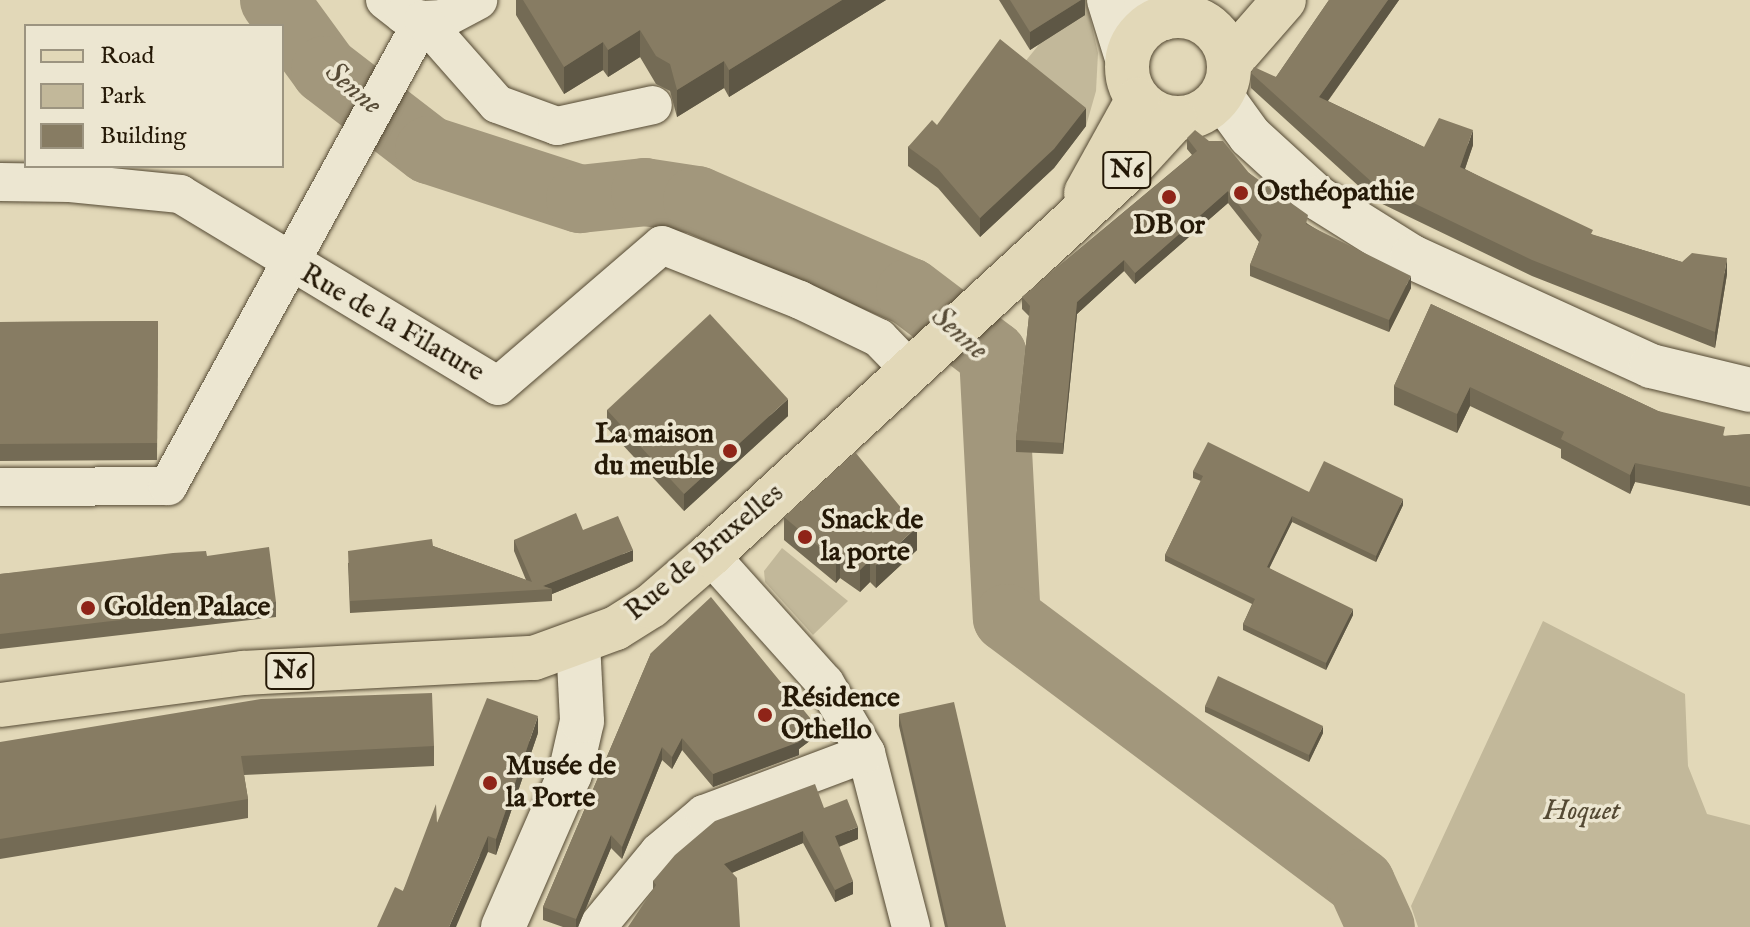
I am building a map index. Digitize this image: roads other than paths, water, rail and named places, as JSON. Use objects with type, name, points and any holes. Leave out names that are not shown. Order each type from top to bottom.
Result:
[{"type":"main road","points":[[1185,83],[1268,0]]},
{"type":"main road","name":"Rue de Bruxelles","points":[[0,705],[243,673],[534,658],[578,643],[651,606],[990,299],[1074,216],[1185,83],[1284,0]]},
{"type":"main road","points":[[1155,9],[1195,19],[1185,83]]},
{"type":"street","points":[[385,0],[404,15],[423,20],[443,19],[478,0]]},
{"type":"street","points":[[1109,0],[1185,83],[1250,136],[1318,198],[1412,257],[1651,366],[1750,390]]},
{"type":"street","points":[[0,487],[168,486],[287,262],[423,20]]},
{"type":"street","points":[[423,20],[497,104],[557,126],[653,105]]},
{"type":"street","name":"Rue de la Filature","points":[[0,182],[70,183],[180,194],[287,262],[498,386],[662,245],[800,300],[879,338],[918,365]]},
{"type":"street","points":[[710,555],[825,683],[866,753],[911,927]]},
{"type":"street","points":[[503,927],[570,774],[582,721],[578,643]]},
{"type":"street","points":[[597,927],[659,852],[704,814],[866,753]]},
{"type":"waterway","name":"Senne","points":[[274,0],[325,70],[429,150],[580,199],[645,192],[697,200],[910,292],[993,355],[1007,618],[1361,883],[1381,927]]},
{"type":"place","name":"Osthéopathie","points":[[1241,193]]},
{"type":"place","name":"DB or","points":[[1169,197]]},
{"type":"place","name":"La maison du meuble","points":[[730,451]]},
{"type":"place","name":"Snack de la porte","points":[[805,537]]},
{"type":"place","name":"Golden Palace","points":[[88,608]]},
{"type":"place","name":"Résidence Othello","points":[[765,715]]},
{"type":"place","name":"Musée de la Porte","points":[[490,783]]},
{"type":"park label","name":"Hoquet","points":[[1582,812]]}]
